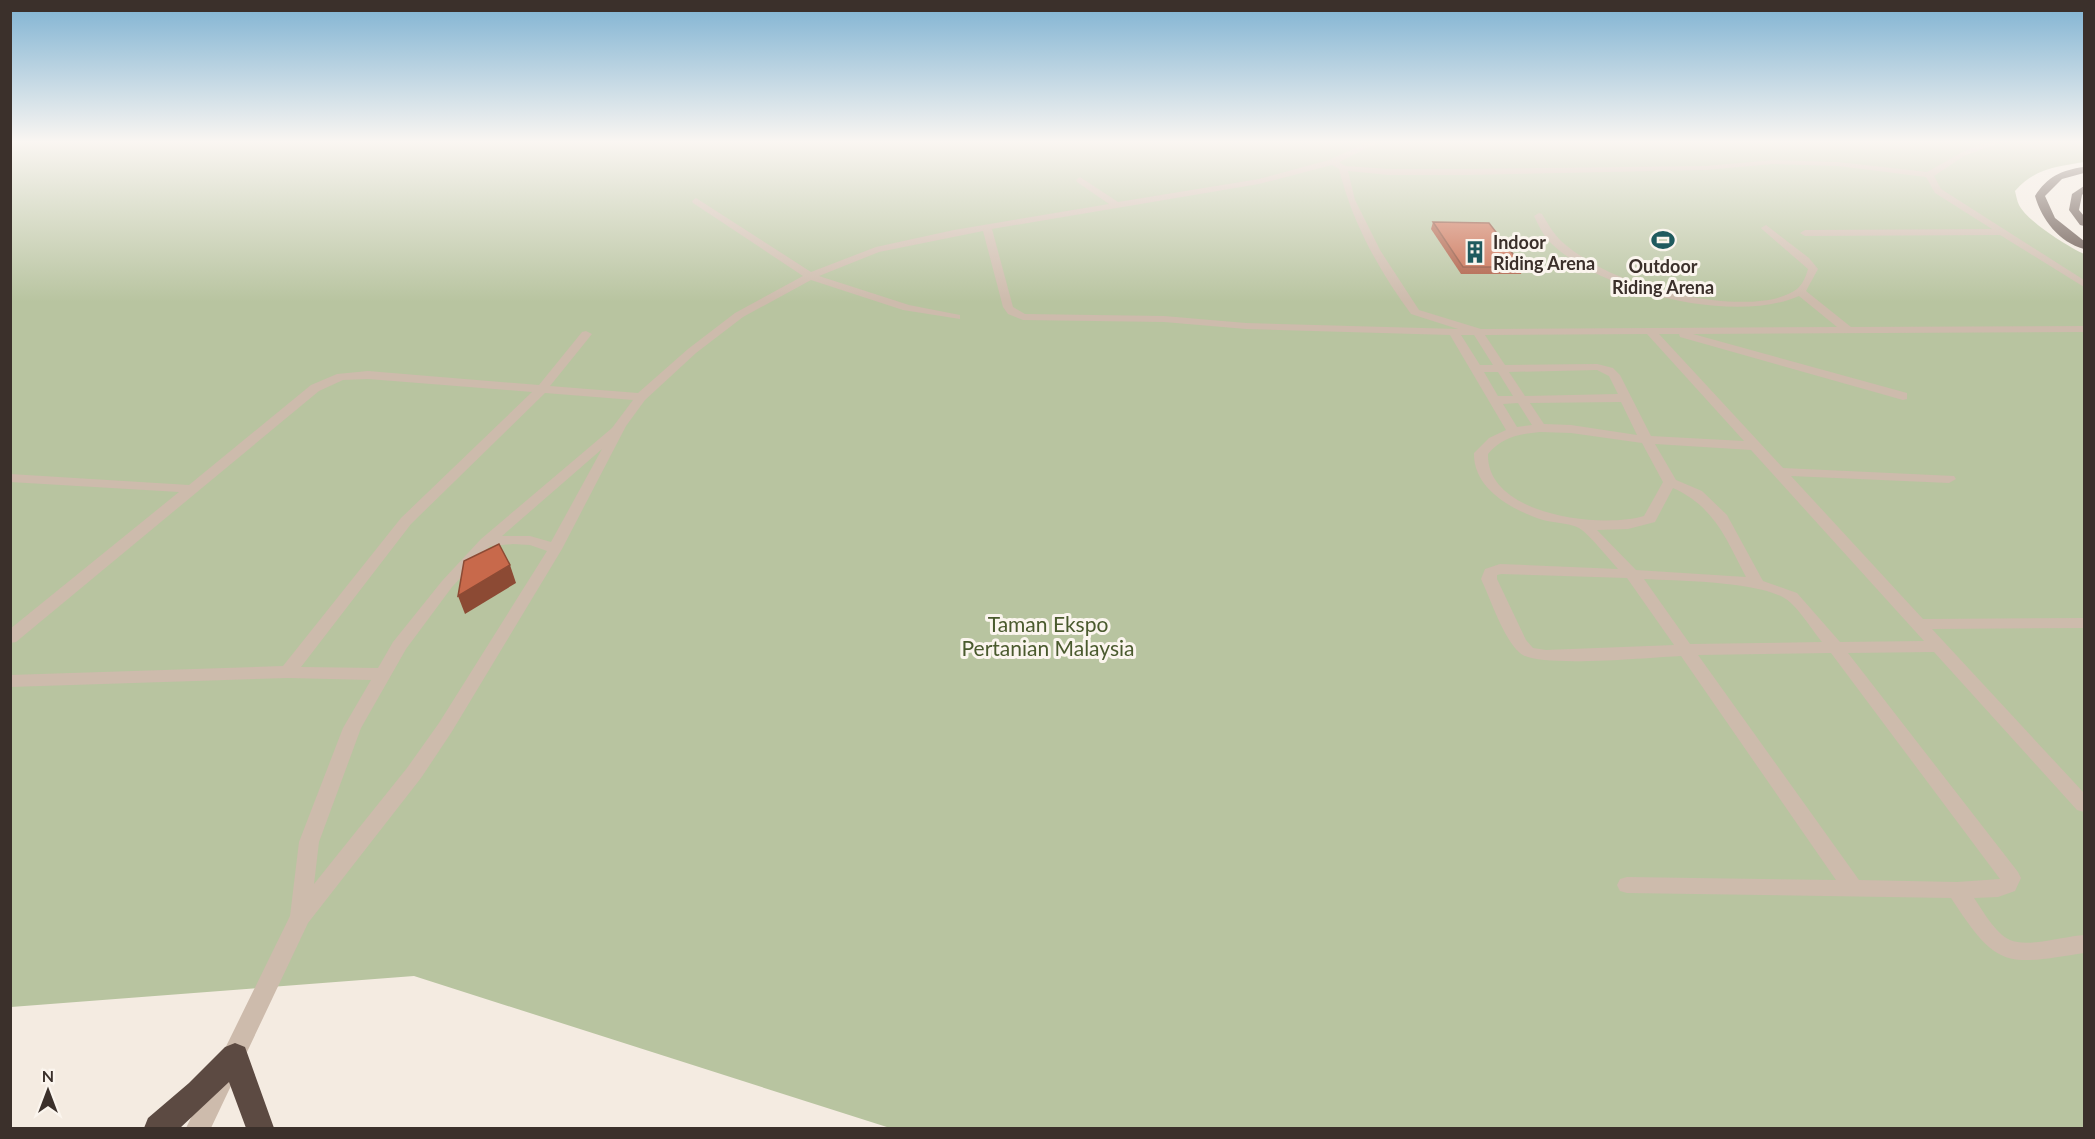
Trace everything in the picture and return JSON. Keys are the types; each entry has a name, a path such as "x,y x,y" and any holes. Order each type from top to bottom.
{"highway":[{"path":"2040,195 2044,214 2066,235 2085,246"},
{"path":"2077,195 2074,210 2085,223"},
{"path":"158,1128 199,1093 235,1056 246,1094 260,1128"}],"street":[{"path":"1102,195 1118,206"},
{"path":"198,1128 235,1056 300,916 414,773 480,672 555,549 620,426 641,397 692,351 739,315 810,276 876,250 987,227 1179,195"},
{"path":"1350,195 1375,250 1402,296 1415,312 1477,332 1540,428"},
{"path":"1944,195 2085,284"},
{"path":"696,201 810,276 908,308 956,316"},
{"path":"1539,216 1551,236 1585,261 1622,281 1667,296 1700,301 1748,303 1769,301 1800,292 1811,278 1814,269 1766,228"},
{"path":"987,227 1008,307 1012,312 1023,317 1164,319 1246,326 1454,332 2085,329"},
{"path":"1805,233 2001,232"},
{"path":"1800,292 1847,329"},
{"path":"1383,331 1415,312"},
{"path":"1649,330 2085,805"},
{"path":"1666,330 1903,396"},
{"path":"1454,332 1513,431"},
{"path":"288,672 406,521 542,390 586,334"},
{"path":"1476,369 1603,369 1614,375 1670,483 1697,494 1722,518 1757,584"},
{"path":"10,639 315,388 341,377 368,375 641,397"},
{"path":"1494,400 1625,398"},
{"path":"300,916 309,842 352,728 381,674 424,612 486,542 620,426"},
{"path":"1670,483 1650,519 1627,526 1584,525 1548,517 1516,503 1493,487 1481,469 1481,453 1492,440 1513,431 1540,428 1571,429 1646,440 1756,446"},
{"path":"1779,472 1949,479"},
{"path":"10,478 193,489"},
{"path":"1584,525 1632,574 1853,888"},
{"path":"486,542 526,539 543,542 555,549"},
{"path":"1627,885 1957,890 1998,889 2008,885 2011,878 1836,647 1792,596 1757,584 1732,579 1500,569 1490,572 1489,579 1519,643 1528,652 1546,656 1686,650 1836,647 1939,646"},
{"path":"1919,624 2085,623"},
{"path":"10,681 288,672 381,674"},
{"path":"1957,890 1994,939 2005,949 2019,951 2085,944"}],"green space":[{"name":"Taman Ekspo Pertanian Malaysia","path":"11,195 2016,195 2024,212 2039,226 2084,254 2084,1128 890,1128 414,976 11,1007"}],"building":[{"name":"Indoor Riding Arena","path":"1433,222 1489,223 1523,267 1463,267"},
{"path":"499,544 510,565 458,596 464,561"}],"place":[{"name":"Outdoor Riding Arena","path":"1663,240"},
{"name":"Indoor Riding Arena","path":"1475,252"}]}
